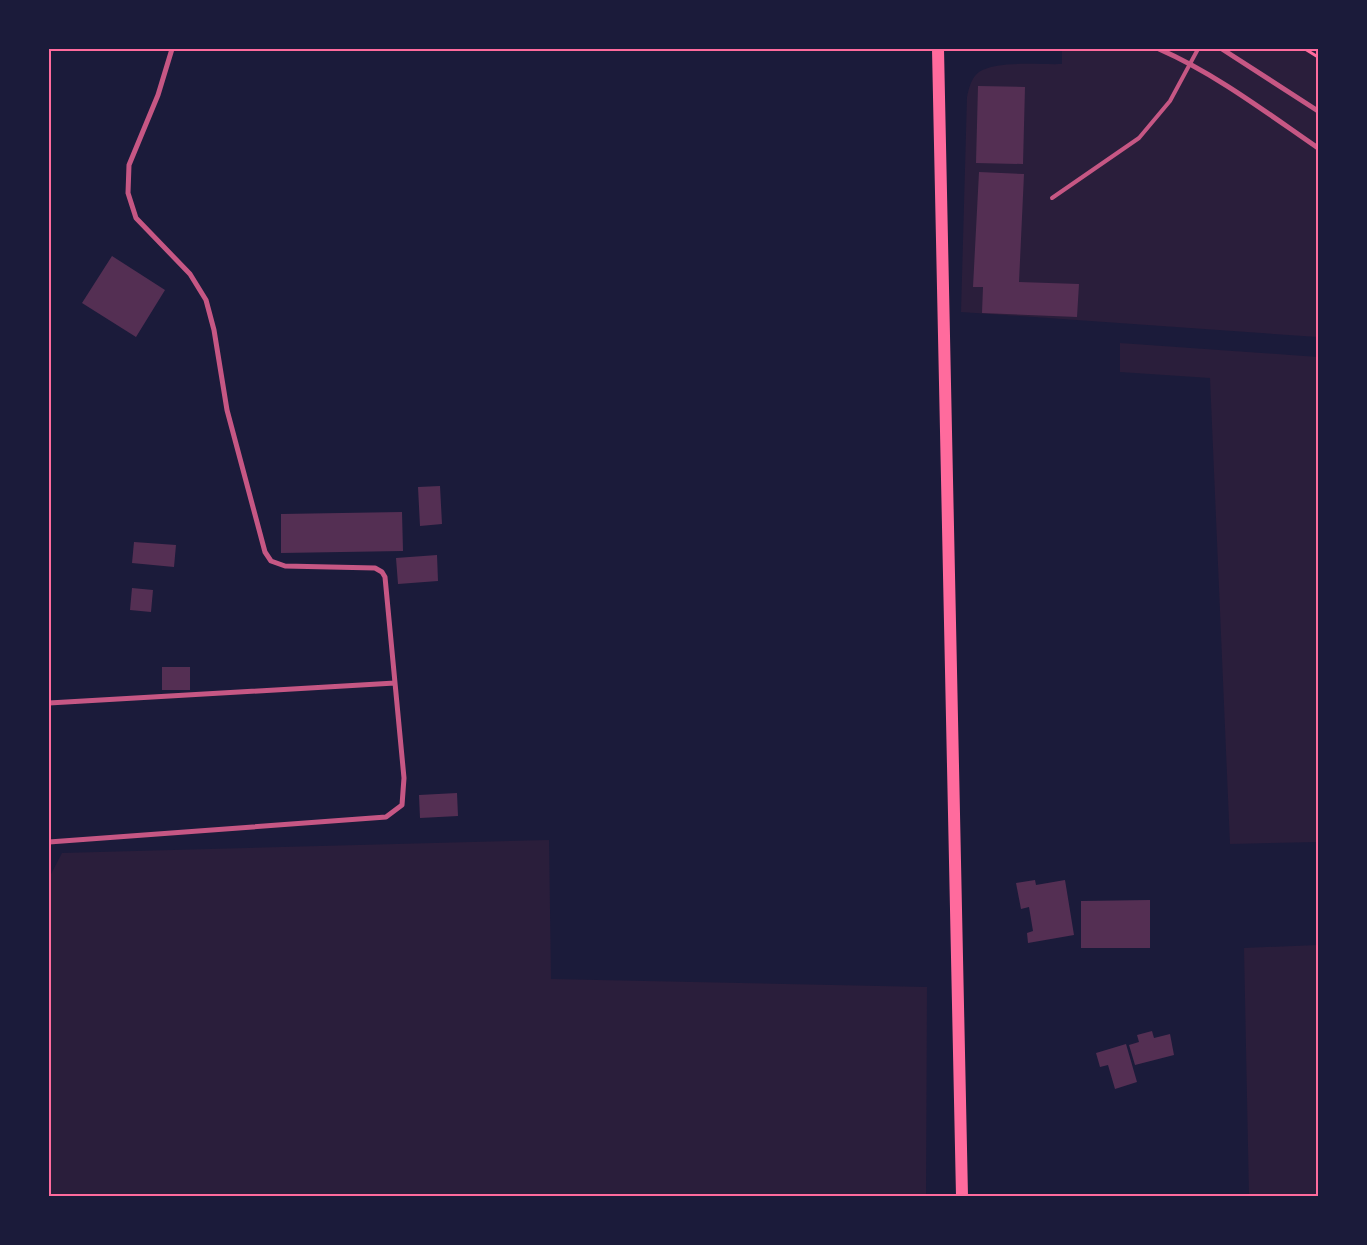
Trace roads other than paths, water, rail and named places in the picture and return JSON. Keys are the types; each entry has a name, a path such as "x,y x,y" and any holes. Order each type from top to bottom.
{"main road":[{"path":"938,49 962,1196"}],"street":[{"path":"49,842 386,817 402,805 404,778 385,577 382,572 375,568 285,566 271,561 265,552 227,410 214,330 206,300 190,274 136,218 128,193 129,165 158,95 172,49"},
{"path":"1159,49 1190,64 1318,148"},
{"path":"1222,49 1318,111"},
{"path":"49,703 395,684"}],"lane":[{"path":"1052,198 1138,138 1170,101 1198,49"}]}
